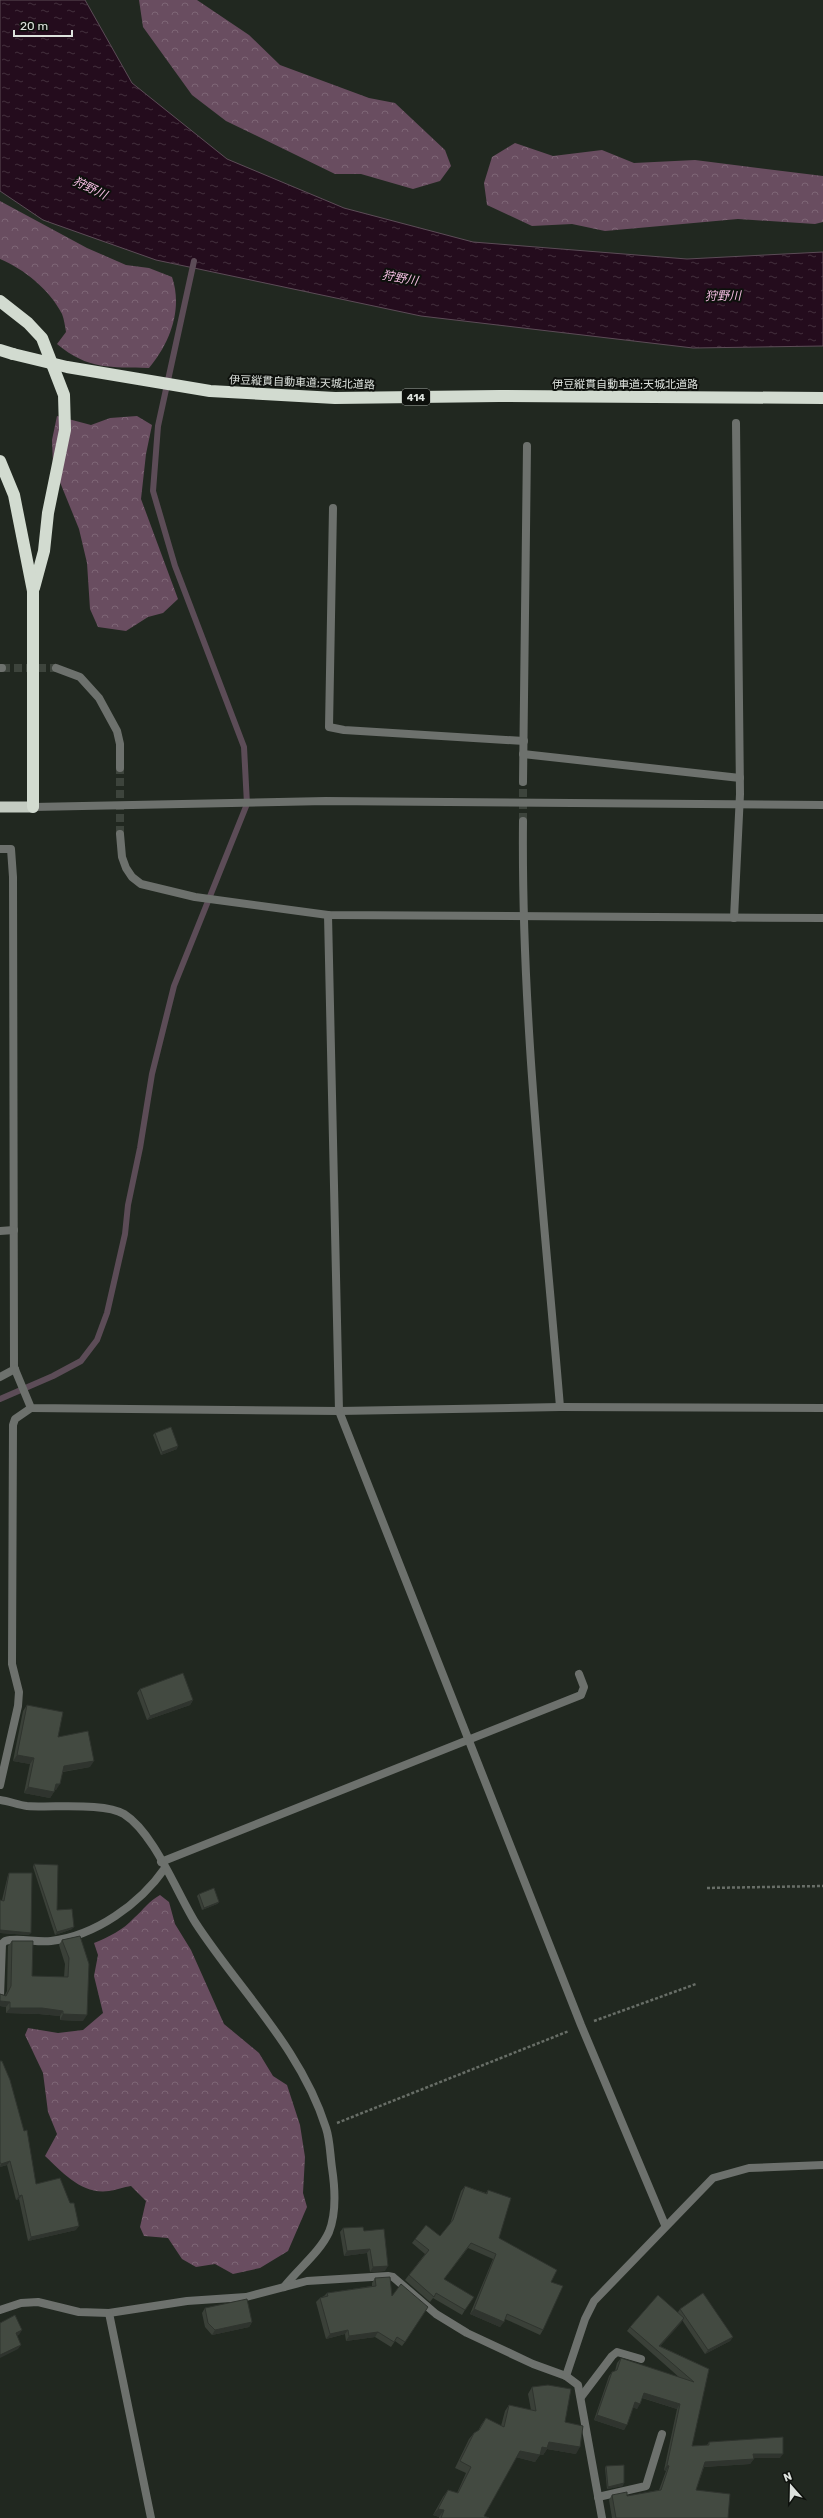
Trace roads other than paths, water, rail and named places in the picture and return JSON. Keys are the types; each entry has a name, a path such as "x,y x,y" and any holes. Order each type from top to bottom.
{"highway":[{"path":"0,302 28,323 42,338 64,395 65,430 48,513 44,551 33,591"},
{"name":"伊豆縦貫自動車道;天城北道路","path":"0,350 74,368 188,388 335,398 499,396 823,398"},
{"path":"0,461 14,495 33,591 33,807 0,807"}],"street":[{"path":"734,918 740,778 736,423"},
{"path":"523,782 527,446"},
{"path":"333,508 329,727 344,730 524,741"},
{"path":"56,668 80,677 99,698 117,731 120,744 120,768"},
{"path":"524,754 740,778"},
{"path":"33,807 326,801 823,805"},
{"path":"523,822 522,917 528,1024 560,1408"},
{"path":"120,834 122,857 126,868 132,877 141,884 195,897 328,915 823,918"},
{"path":"0,849 12,849 13,877 15,1371 30,1406"},
{"path":"328,915 339,1411 467,1740 665,2226"},
{"path":"0,1231 14,1230"},
{"path":"0,1377 15,1371"},
{"path":"0,1785 19,1698 12,1664 13,1425 15,1419 30,1406 339,1411 560,1408 823,1408"},
{"path":"0,1996 2,1944 5,1941 53,1941 105,1923 132,1904 163,1865 467,1740 581,1695 584,1687 579,1674"},
{"path":"0,1800 25,1806 108,1808 124,1814 135,1825 163,1865 195,1922 260,2009 300,2068 326,2127 335,2187 332,2222 323,2242 284,2288"},
{"path":"566,2376 585,2318 594,2301 713,2178 749,2168 823,2165"},
{"path":"0,2310 21,2303 38,2302 79,2312 109,2313 187,2302 246,2297 307,2282 380,2276 393,2277 436,2314 467,2332 533,2364 566,2376 578,2385 582,2397 584,2428 602,2518"},
{"path":"109,2313 151,2518"},
{"path":"582,2397 612,2356 617,2352 641,2359"},
{"path":"598,2497 646,2486 662,2434"}],"water":[{"name":"狩野川","path":"0,0 85,0 132,83 227,159 344,208 473,242 687,259 823,252 823,346 693,348 421,316 156,260 43,220 0,191"}],"waterway":[{"path":"0,1399 53,1376 81,1361 97,1340 107,1313 125,1234 128,1205 140,1148 152,1074 174,986 247,804 244,747 175,566 153,491 158,426 194,261"}],"tunnel":[{"path":"2,668 56,668"},
{"path":"120,768 120,834"},
{"path":"523,782 523,821"}]}
